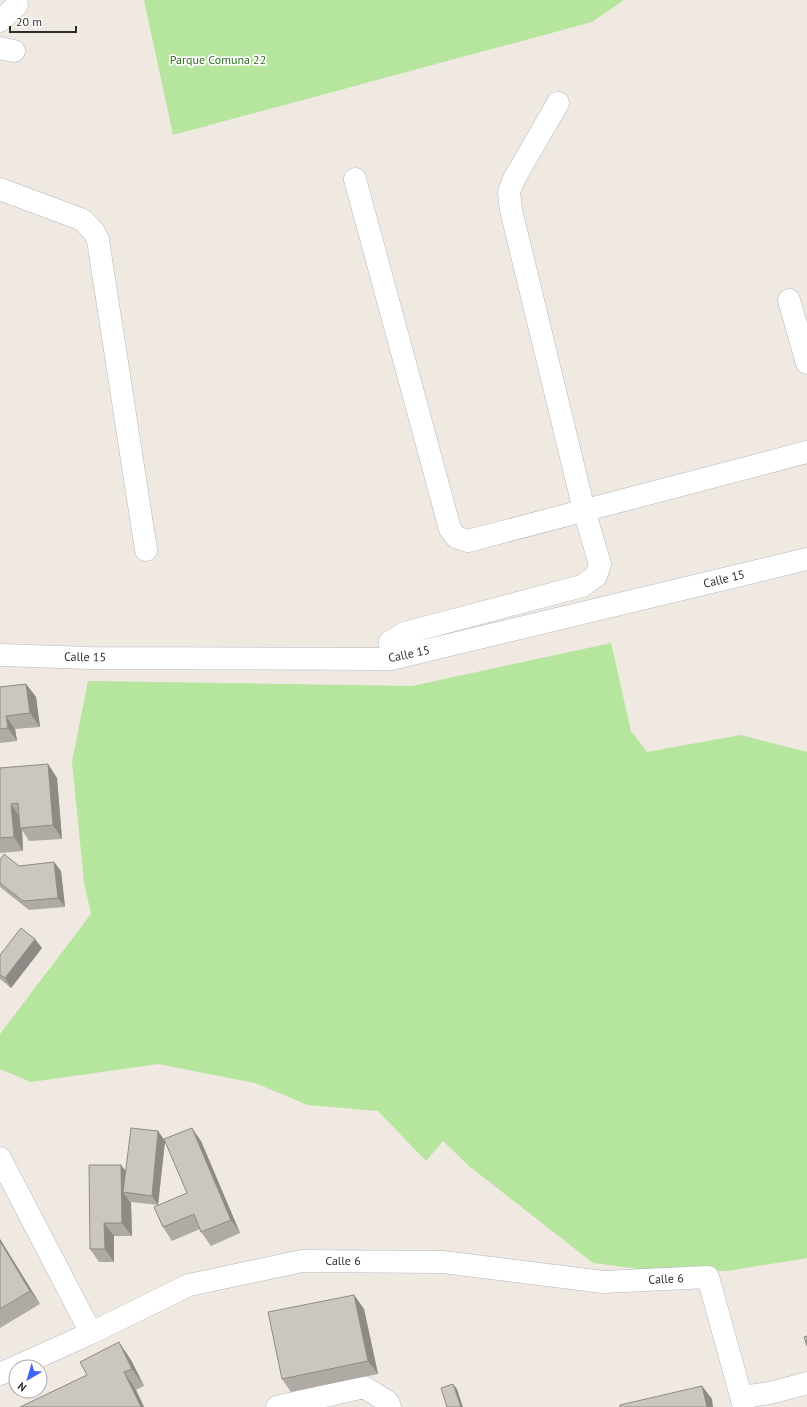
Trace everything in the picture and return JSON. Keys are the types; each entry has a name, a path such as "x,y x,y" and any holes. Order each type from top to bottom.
{"street":[{"path":"0,21 17,5"},
{"path":"390,659 390,642 405,633 582,586 596,576 600,564 584,510 510,204 510,192 514,179 558,103"},
{"path":"355,179 450,529 456,537 468,541 807,452"},
{"path":"0,189 83,220 94,232 98,240 146,550"},
{"path":"789,300 807,363"},
{"name":"Calle 15","path":"0,655 98,658 390,659 807,559"},
{"path":"0,1158 91,1333"},
{"name":"Calle 6","path":"0,1374 91,1333 189,1285 302,1261 443,1262 604,1282 708,1276 743,1402"},
{"path":"743,1402 807,1383"},
{"path":"277,1407 364,1387 388,1402 390,1407"}],"green space":[{"name":"Parque Comuna 22","path":"144,0 624,0 592,22 173,135"},
{"path":"611,643 631,731 647,752 741,735 807,752 807,1258 728,1271 647,1270 593,1263 469,1166 443,1141 426,1161 378,1111 308,1105 255,1083 158,1064 31,1082 0,1069 0,1034 91,914 84,882 72,762 88,681 412,686"}],"building":[{"path":"26,684 30,713 6,716 8,728 0,729 0,687"},
{"path":"48,764 53,825 20,828 18,803 11,804 14,837 0,838 0,768"},
{"path":"4,854 19,866 54,862 58,898 23,901 0,883 0,860"},
{"path":"21,928 35,939 5,978 0,975 0,955"},
{"path":"131,1128 158,1131 152,1196 123,1192"},
{"path":"192,1128 231,1220 201,1232 194,1214 163,1227 154,1207 187,1193 164,1139"},
{"path":"89,1165 121,1165 122,1223 104,1223 105,1249 90,1249"},
{"path":"0,1241 30,1291 0,1309"},
{"path":"354,1295 368,1361 282,1379 268,1312"},
{"path":"807,1336 807,1346 804,1337"},
{"path":"119,1342 132,1369 124,1372 141,1407 20,1407 37,1399 48,1399 48,1394 87,1375 80,1362"},
{"path":"453,1384 461,1407 447,1407 441,1388"},
{"path":"702,1386 707,1407 620,1407 620,1405"}]}
